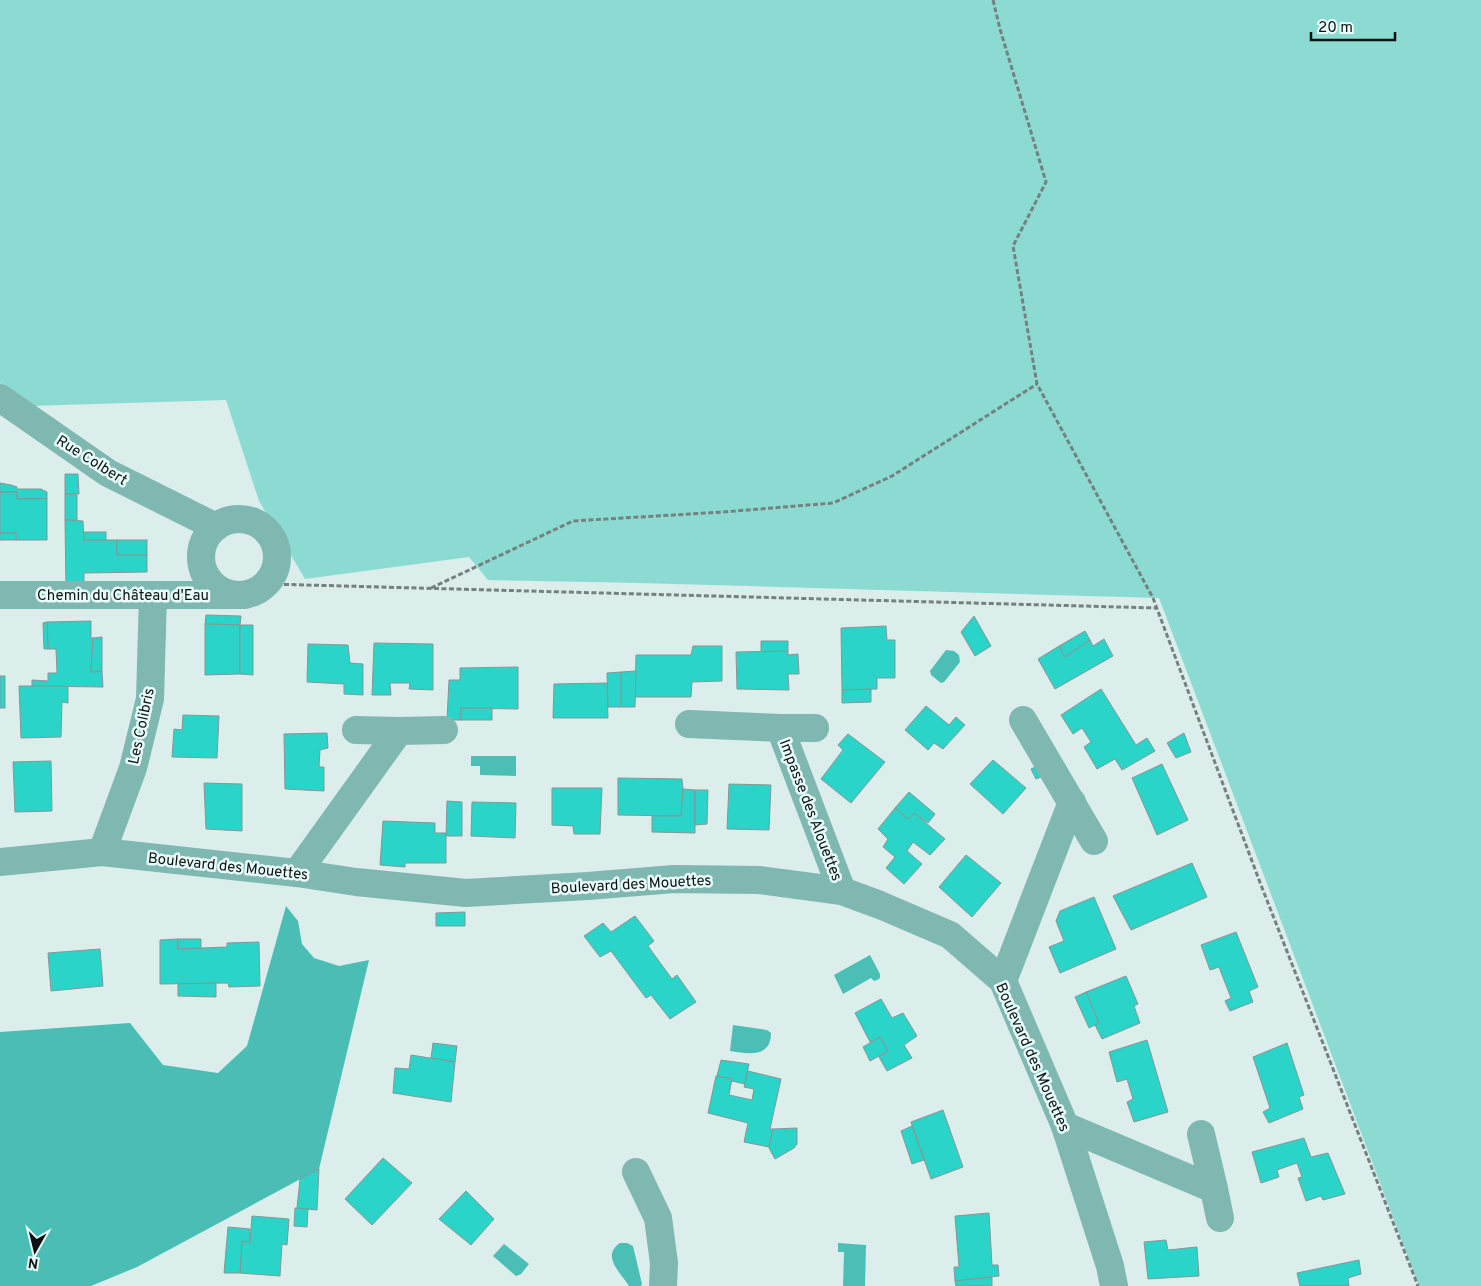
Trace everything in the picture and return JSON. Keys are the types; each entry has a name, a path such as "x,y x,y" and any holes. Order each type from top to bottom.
{"street":[{"name":"Rue Colbert","path":"0,398 108,473 216,526"},
{"path":"233,520 246,520 257,524 268,532 275,544 277,557 273,573 255,589 231,595 219,590 209,581 202,566 201,553 207,536 216,526 233,520"},
{"name":"Chemin du Château d'Eau","path":"0,595 153,595 255,589"},
{"name":"Les Colibris","path":"102,852 133,768 150,699 153,595"},
{"path":"1023,720 1094,841"},
{"name":"Impasse des Alouettes","path":"689,724 816,728"},
{"name":"Impasse des Alouettes","path":"780,728 842,891"},
{"path":"356,730 444,730"},
{"path":"297,873 400,730"},
{"path":"1003,981 1072,802"},
{"name":"Boulevard des Mouettes","path":"0,862 102,852 466,893 674,879 759,880 842,891 880,905 950,935 1003,981 1065,1126 1110,1266 1114,1286"},
{"path":"1065,1126 1214,1189"},
{"path":"1201,1134 1220,1218"},
{"path":"636,1172 658,1218 664,1263 663,1286"}],"path":[{"path":"993,0 1046,182 1013,246 1037,384 1154,598 1261,885 1418,1286"},
{"path":"431,588 573,521 833,503 892,476 1037,384"},
{"path":"255,589 431,588 1157,608"}],"shaded area":[{"path":"0,0 1481,0 1481,1286 1419,1286 1159,598 488,580 469,557 305,579 259,501 226,400 29,406 0,383"},
{"path":"946,650 954,651 959,655 960,662 944,682 941,683 931,675 930,671"},
{"path":"471,756 516,756 516,776 480,775 480,766 471,766"},
{"path":"286,906 298,921 302,944 314,958 339,966 369,960 319,1169 137,1267 91,1286 0,1286 0,1032 130,1023 163,1065 218,1073 247,1046"},
{"path":"870,955 880,974 880,978 874,981 871,978 843,994 834,975"},
{"path":"733,1025 767,1030 771,1033 767,1047 757,1053 730,1051"},
{"path":"620,1243 627,1243 633,1246 641,1286 629,1286 614,1264 612,1253"},
{"path":"838,1243 866,1245 865,1286 843,1286 844,1252 838,1252"},
{"path":"504,1244 529,1264 521,1274 516,1276 493,1256"}],"building":[{"path":"65,474 78,474 79,494 65,494"},
{"path":"0,483 17,487 17,489 41,489 47,492 47,499 17,499 17,492 0,492"},
{"path":"0,492 17,492 17,499 47,499 47,540 16,540 16,533 0,533"},
{"path":"65,494 77,495 77,520 65,520"},
{"path":"65,520 83,521 84,540 117,540 117,555 147,555 147,572 84,573 84,589 66,589"},
{"path":"84,532 106,532 106,540 84,540"},
{"path":"0,533 16,533 16,540 0,540"},
{"path":"117,540 147,540 147,555 117,555"},
{"path":"206,615 241,616 240,625 205,624"},
{"path":"974,616 991,646 975,656 961,632"},
{"path":"91,621 91,638 93,638 91,672 102,671 103,687 32,686 32,680 48,681 48,673 57,673 56,649 48,649 47,622"},
{"path":"47,622 48,649 44,649 43,623"},
{"path":"205,624 240,625 240,674 205,675"},
{"path":"240,625 253,625 253,675 240,674"},
{"path":"886,626 887,640 895,640 895,678 877,678 877,689 842,690 841,628"},
{"path":"1085,631 1090,640 1065,657 1059,646"},
{"path":"102,637 102,671 91,672 93,638"},
{"path":"1104,639 1113,656 1055,689 1038,659 1059,646 1065,657 1090,640 1093,646"},
{"path":"761,641 788,641 788,651 761,652"},
{"path":"374,643 433,644 433,690 409,689 410,683 390,683 391,695 372,695"},
{"path":"308,644 348,645 350,663 363,664 363,695 344,694 344,684 307,682"},
{"path":"693,646 722,646 722,681 692,682 691,697 635,697 636,655 691,655"},
{"path":"788,651 788,655 798,654 799,674 788,674 789,690 737,689 736,652"},
{"path":"518,667 518,709 461,708 461,720 447,720 449,680 460,680 460,668"},
{"path":"636,671 635,707 621,707 621,672"},
{"path":"621,672 621,707 608,707 607,673"},
{"path":"0,676 5,676 5,708 0,708"},
{"path":"607,683 608,718 553,718 554,684"},
{"path":"19,686 68,686 68,703 62,702 61,737 21,738"},
{"path":"871,689 871,702 842,703 842,690"},
{"path":"1101,689 1136,745 1147,738 1155,751 1122,770 1115,759 1097,769 1084,747 1091,742 1082,728 1073,734 1061,715"},
{"path":"926,706 949,725 956,717 965,725 943,749 934,743 928,750 905,730"},
{"path":"461,708 492,708 492,720 461,720"},
{"path":"183,715 219,716 217,758 172,757 174,729 182,730"},
{"path":"327,733 328,748 320,750 319,767 324,767 324,791 285,789 284,734"},
{"path":"1184,733 1191,752 1176,758 1167,743"},
{"path":"848,734 885,762 851,803 821,779 843,750 838,745"},
{"path":"993,760 1026,788 1003,814 970,784"},
{"path":"51,761 52,811 15,812 13,762"},
{"path":"1162,764 1188,820 1157,835 1132,778"},
{"path":"1037,766 1043,776 1036,779 1031,769"},
{"path":"618,778 682,779 681,816 618,815"},
{"path":"204,783 242,784 242,831 206,829"},
{"path":"729,784 771,785 769,830 727,829"},
{"path":"552,788 602,788 600,834 574,834 573,826 552,825"},
{"path":"683,789 695,790 695,833 652,832 652,816 681,816"},
{"path":"695,790 708,790 707,824 695,825"},
{"path":"909,792 935,814 928,823 914,813 908,819 895,808"},
{"path":"447,801 462,802 462,836 446,836"},
{"path":"472,802 516,803 515,838 471,836"},
{"path":"895,808 908,819 914,813 945,839 930,855 913,842 907,851 922,864 904,884 886,868 895,857 883,847 888,839 878,829"},
{"path":"383,821 435,823 435,833 446,833 446,863 405,863 405,867 380,865"},
{"path":"966,855 1001,883 972,917 939,887"},
{"path":"1192,863 1207,897 1131,930 1113,896"},
{"path":"1094,897 1116,949 1060,973 1049,947 1064,941 1056,921 1060,911"},
{"path":"465,912 465,926 436,926 436,913"},
{"path":"635,916 654,941 648,946 672,979 677,975 696,1002 670,1019 651,995 646,998 611,951 600,957 584,936 603,923 611,932"},
{"path":"1236,932 1258,987 1249,991 1253,1002 1230,1011 1225,1001 1231,998 1219,967 1210,970 1201,945"},
{"path":"178,939 178,949 227,947 227,943 259,942 260,986 229,987 228,983 160,984 160,940"},
{"path":"178,939 201,939 201,948 178,949"},
{"path":"100,949 103,986 51,991 48,953"},
{"path":"1126,976 1138,1004 1134,1006 1140,1023 1102,1039 1095,1025 1099,1023 1086,992"},
{"path":"216,983 216,997 178,996 178,984"},
{"path":"1086,992 1099,1023 1089,1028 1075,997"},
{"path":"881,999 892,1018 903,1013 917,1036 904,1045 912,1058 887,1071 879,1057 888,1051 880,1037 870,1042 855,1013"},
{"path":"880,1037 888,1051 870,1061 863,1047"},
{"path":"1147,1040 1168,1112 1134,1122 1127,1102 1133,1099 1127,1079 1117,1082 1109,1052"},
{"path":"433,1043 457,1046 455,1062 431,1058"},
{"path":"1287,1043 1304,1095 1299,1097 1303,1109 1269,1123 1263,1112 1270,1108 1253,1057"},
{"path":"411,1055 455,1062 451,1102 393,1093 395,1068 409,1069"},
{"path":"721,1060 749,1064 745,1084 717,1076"},
{"path":"748,1071 781,1079 770,1129 773,1129 769,1147 744,1142 748,1123 708,1113 716,1076 732,1079 729,1095 752,1100 754,1089 744,1087"},
{"path":"943,1110 963,1167 931,1179 911,1122"},
{"path":"912,1126 924,1160 912,1164 901,1131"},
{"path":"797,1128 797,1144 794,1148 775,1159 769,1148 773,1129"},
{"path":"1304,1138 1311,1157 1328,1153 1345,1194 1323,1200 1321,1196 1306,1201 1298,1178 1302,1177 1297,1163 1277,1170 1279,1177 1261,1183 1252,1152"},
{"path":"383,1158 412,1183 372,1225 345,1199"},
{"path":"319,1169 317,1210 297,1208 300,1179"},
{"path":"466,1191 494,1219 471,1245 439,1219"},
{"path":"295,1208 308,1209 307,1227 294,1226"},
{"path":"989,1213 992,1265 998,1265 999,1276 955,1281 954,1267 959,1267 955,1216"},
{"path":"252,1216 289,1219 287,1245 282,1244 280,1276 240,1273 242,1241 250,1242"},
{"path":"228,1227 250,1229 250,1242 242,1241 240,1273 224,1273"},
{"path":"1166,1240 1168,1250 1197,1247 1199,1276 1148,1279 1144,1242"},
{"path":"1359,1260 1361,1274 1348,1278 1349,1286 1300,1286 1297,1273"},
{"path":"992,1277 992,1286 956,1286 955,1281"}]}
